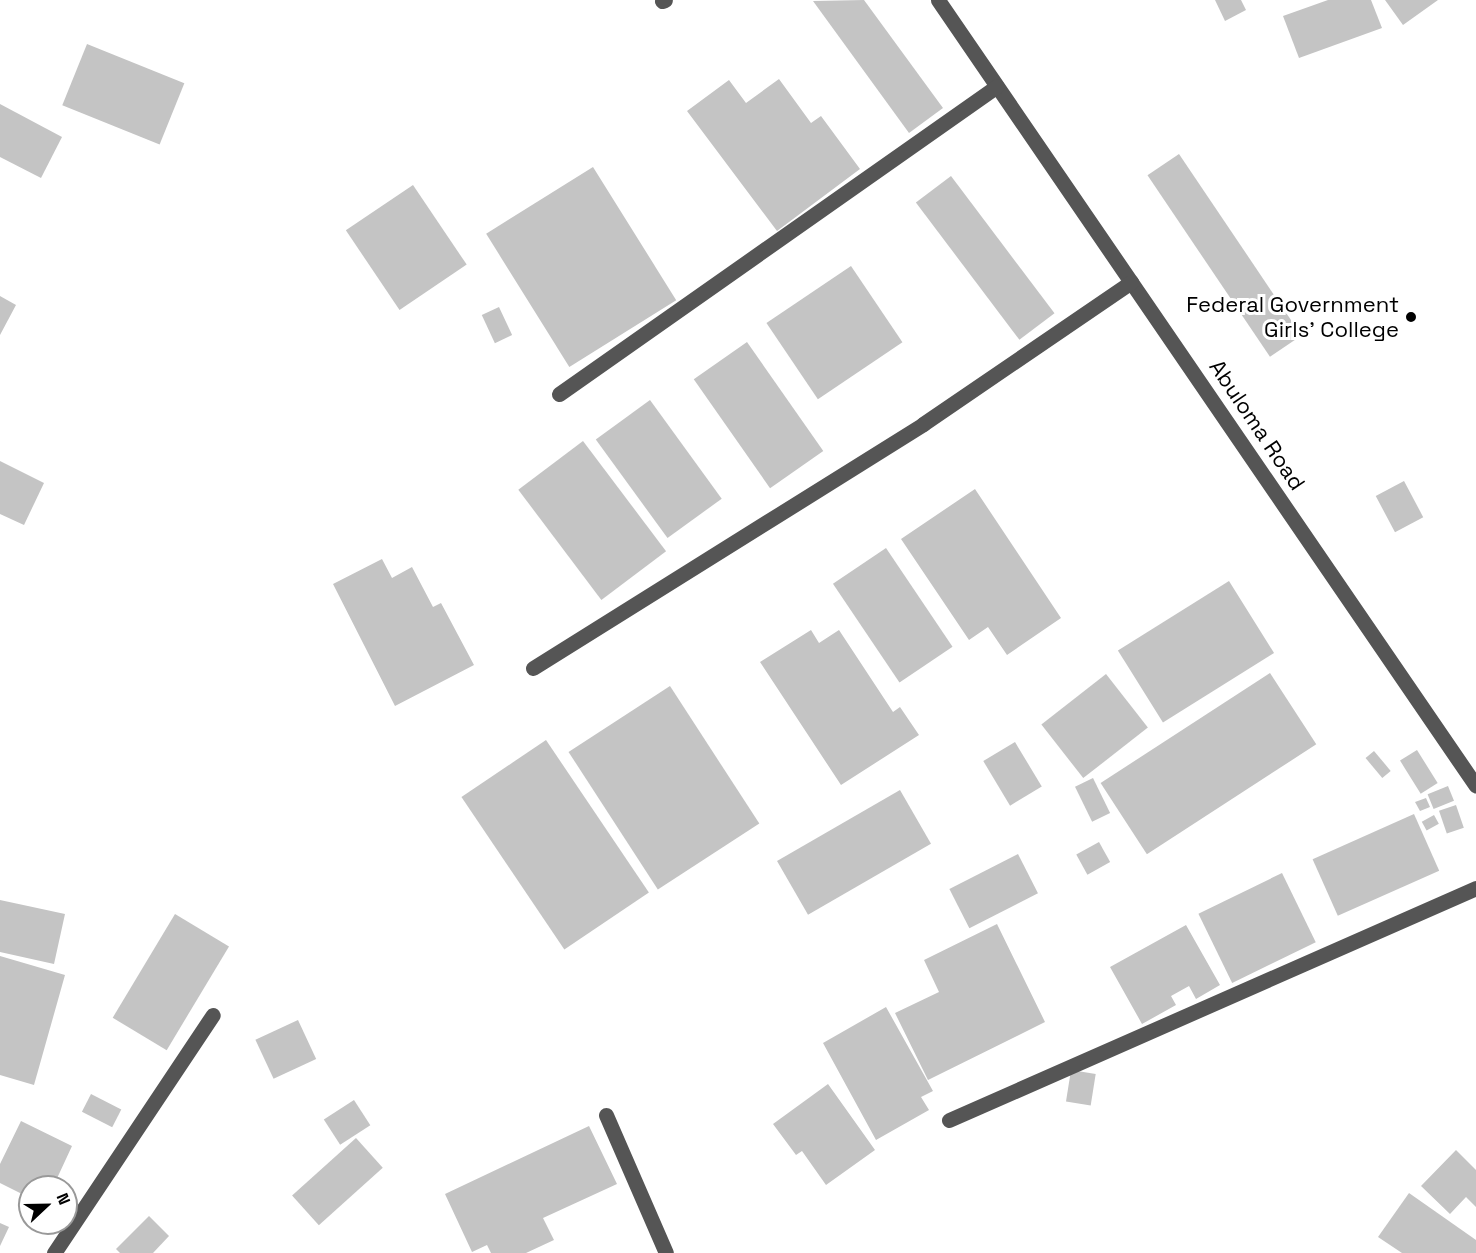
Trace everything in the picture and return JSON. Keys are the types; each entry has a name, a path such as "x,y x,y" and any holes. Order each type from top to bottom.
{"street":[{"name":"Abuloma Road","path":"938,0 1476,786"},
{"path":"559,394 998,86"},
{"path":"533,668 923,424 1131,282"},
{"path":"950,1120 1476,888"},
{"path":"54,1253 213,1015"},
{"path":"606,1115 666,1253"}],"building":[{"path":"864,0 943,108 909,133 813,1"},
{"path":"1215,0 1241,0 1246,10 1225,21"},
{"path":"1328,0 1371,0 1382,28 1299,58 1283,16"},
{"path":"1385,0 1438,0 1403,25"},
{"path":"87,44 184,83 160,145 62,105"},
{"path":"779,79 811,123 821,116 860,169 777,231 687,111 729,80 746,103"},
{"path":"0,104 62,137 41,178 0,157"},
{"path":"1179,154 1301,336 1270,357 1147,175"},
{"path":"593,167 676,300 569,367 486,234"},
{"path":"951,176 1055,313 1019,340 916,202"},
{"path":"413,185 467,265 400,310 346,230"},
{"path":"851,266 902,342 818,399 766,323"},
{"path":"0,296 16,305 0,335"},
{"path":"499,307 512,335 495,343 482,315"},
{"path":"747,342 823,451 770,488 694,379"},
{"path":"650,400 722,499 668,538 596,439"},
{"path":"583,441 666,551 601,600 518,490"},
{"path":"0,461 44,483 24,525 0,514"},
{"path":"1404,481 1423,517 1395,532 1376,496"},
{"path":"975,489 1061,618 1007,655 988,627 969,640 901,539"},
{"path":"886,548 953,647 899,682 833,584"},
{"path":"382,559 392,578 412,567 433,607 441,603 474,665 395,706 333,584"},
{"path":"1229,581 1274,653 1163,723 1118,650"},
{"path":"811,630 819,643 839,630 893,712 900,707 919,735 841,785 760,662"},
{"path":"1270,673 1316,744 1147,854 1101,783"},
{"path":"1106,674 1148,728 1083,778 1041,724"},
{"path":"670,686 759,824 658,889 569,752"},
{"path":"546,740 649,893 564,950 461,797"},
{"path":"1015,742 1042,787 1010,806 983,761"},
{"path":"1417,750 1438,783 1421,794 1400,761"},
{"path":"1374,751 1391,771 1382,778 1366,758"},
{"path":"1093,778 1110,813 1092,822 1075,787"},
{"path":"1448,786 1454,801 1434,809 1428,794"},
{"path":"900,790 931,844 808,915 777,861"},
{"path":"1426,798 1430,807 1420,811 1415,802"},
{"path":"1456,805 1464,828 1447,834 1439,811"},
{"path":"1414,814 1439,871 1338,916 1313,859"},
{"path":"1434,815 1439,824 1427,831 1422,822"},
{"path":"1099,842 1110,862 1087,875 1076,855"},
{"path":"1018,854 1038,893 969,928 949,889"},
{"path":"1282,873 1316,942 1232,983 1198,914"},
{"path":"0,900 65,914 54,964 0,952"},
{"path":"175,914 229,946 167,1050 113,1018"},
{"path":"997,924 1045,1022 928,1080 895,1013 939,992 924,960"},
{"path":"1186,925 1220,985 1196,999 1189,986 1171,996 1176,1005 1142,1024 1110,967"},
{"path":"0,956 65,975 34,1085 0,1075"},
{"path":"886,1007 933,1091 921,1097 929,1110 876,1140 823,1043"},
{"path":"298,1020 316,1059 274,1079 255,1040"},
{"path":"1071,1070 1096,1074 1091,1106 1066,1102"},
{"path":"828,1084 875,1150 826,1185 802,1151 796,1155 773,1124"},
{"path":"91,1094 121,1109 112,1127 82,1112"},
{"path":"354,1100 370,1125 340,1145 324,1120"},
{"path":"21,1121 72,1146 59,1175 18,1175 18,1192 0,1183 0,1164"},
{"path":"589,1126 617,1184 543,1218 554,1240 526,1253 491,1253 487,1245 472,1252 445,1194"},
{"path":"356,1138 383,1168 319,1225 292,1196"},
{"path":"1456,1150 1476,1170 1476,1207 1466,1197 1450,1214 1421,1186"},
{"path":"1409,1193 1476,1240 1476,1253 1402,1253 1378,1237"},
{"path":"149,1216 169,1236 153,1253 120,1253 116,1249"},
{"path":"0,1223 9,1227 0,1246"}],"place":[{"name":"Federal Government Girls' College","path":"1411,317"}]}
